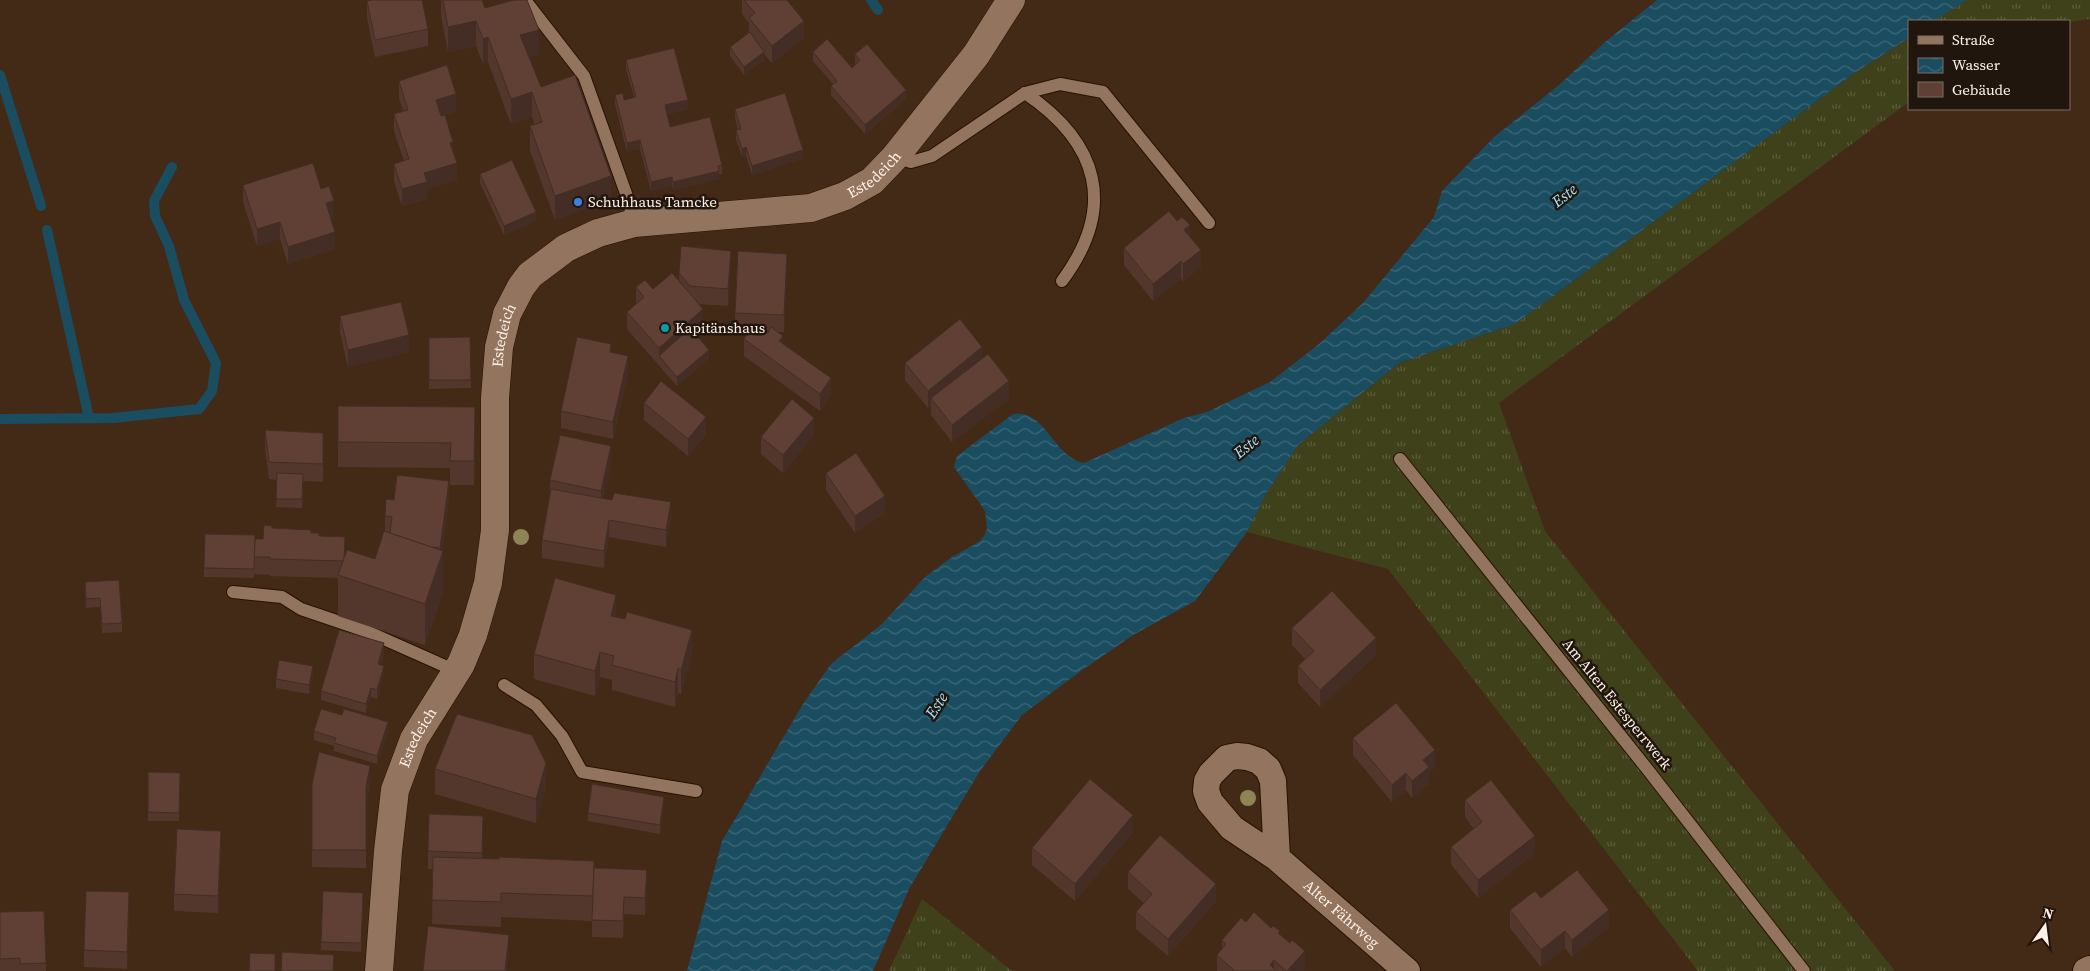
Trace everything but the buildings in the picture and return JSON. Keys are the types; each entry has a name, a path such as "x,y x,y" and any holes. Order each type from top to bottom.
{"street":[{"name":"Estedeich","path":"378,971 388,850 396,790 414,739 456,671 474,635 489,574 495,530 496,382 499,348 507,314 521,287 530,275 566,248 598,233 634,223 811,208 846,196 872,181 894,157 976,55 1011,0"},
{"name":"Alter Fährweg","path":"1277,858 1407,971"},
{"path":"2086,971 2090,969"}],"lane":[{"path":"525,0 584,76 628,199 634,223"},
{"path":"894,157 911,162 932,156 1025,93 1060,84 1103,92 1209,223"},
{"path":"1025,93 1044,106 1070,131 1085,156 1092,180 1094,198 1092,223 1078,258 1062,282"},
{"name":"Am Alten Estesperrwerk","path":"1400,459 1648,770 1804,971"},
{"path":"232,592 282,597 301,609 366,631 456,671"},
{"path":"504,685 536,705 562,736 582,772 696,791"}],"green space":[{"path":"1967,0 2090,0 2090,19 2070,22 2070,20 1936,20"},
{"path":"1908,39 1908,103 1499,403 1545,531 1895,971 1698,971 1388,569 1247,532 1266,494 1298,445 1399,363 1515,324 1856,72"},
{"path":"922,899 1012,971 889,971"}],"water":[{"name":"Este","path":"1657,0 1967,0 1936,20 1908,20 1908,39 1856,72 1515,324 1399,363 1298,445 1266,494 1247,532 1195,601 1133,635 1022,715 980,771 909,889 873,971 687,971 722,841 803,704 831,664 882,624 925,577 949,559 980,541 984,536 987,529 985,511 954,467 957,456 1013,414 1024,414 1042,425 1064,452 1073,459 1084,463 1184,418 1207,412 1270,382 1318,345 1363,303 1434,217 1442,191 1494,137 1559,85 1605,42"}],"waterway":[{"path":"871,0 878,10"},
{"path":"0,75 41,206"},
{"path":"0,419 113,418 199,409 212,391 216,363 184,300 169,246 155,216 154,201 172,167"},
{"path":"47,230 89,418"}],"place":[{"name":"Schuhhaus Tamcke","path":"578,202"},
{"name":"Kapitänshaus","path":"665,328"}]}
